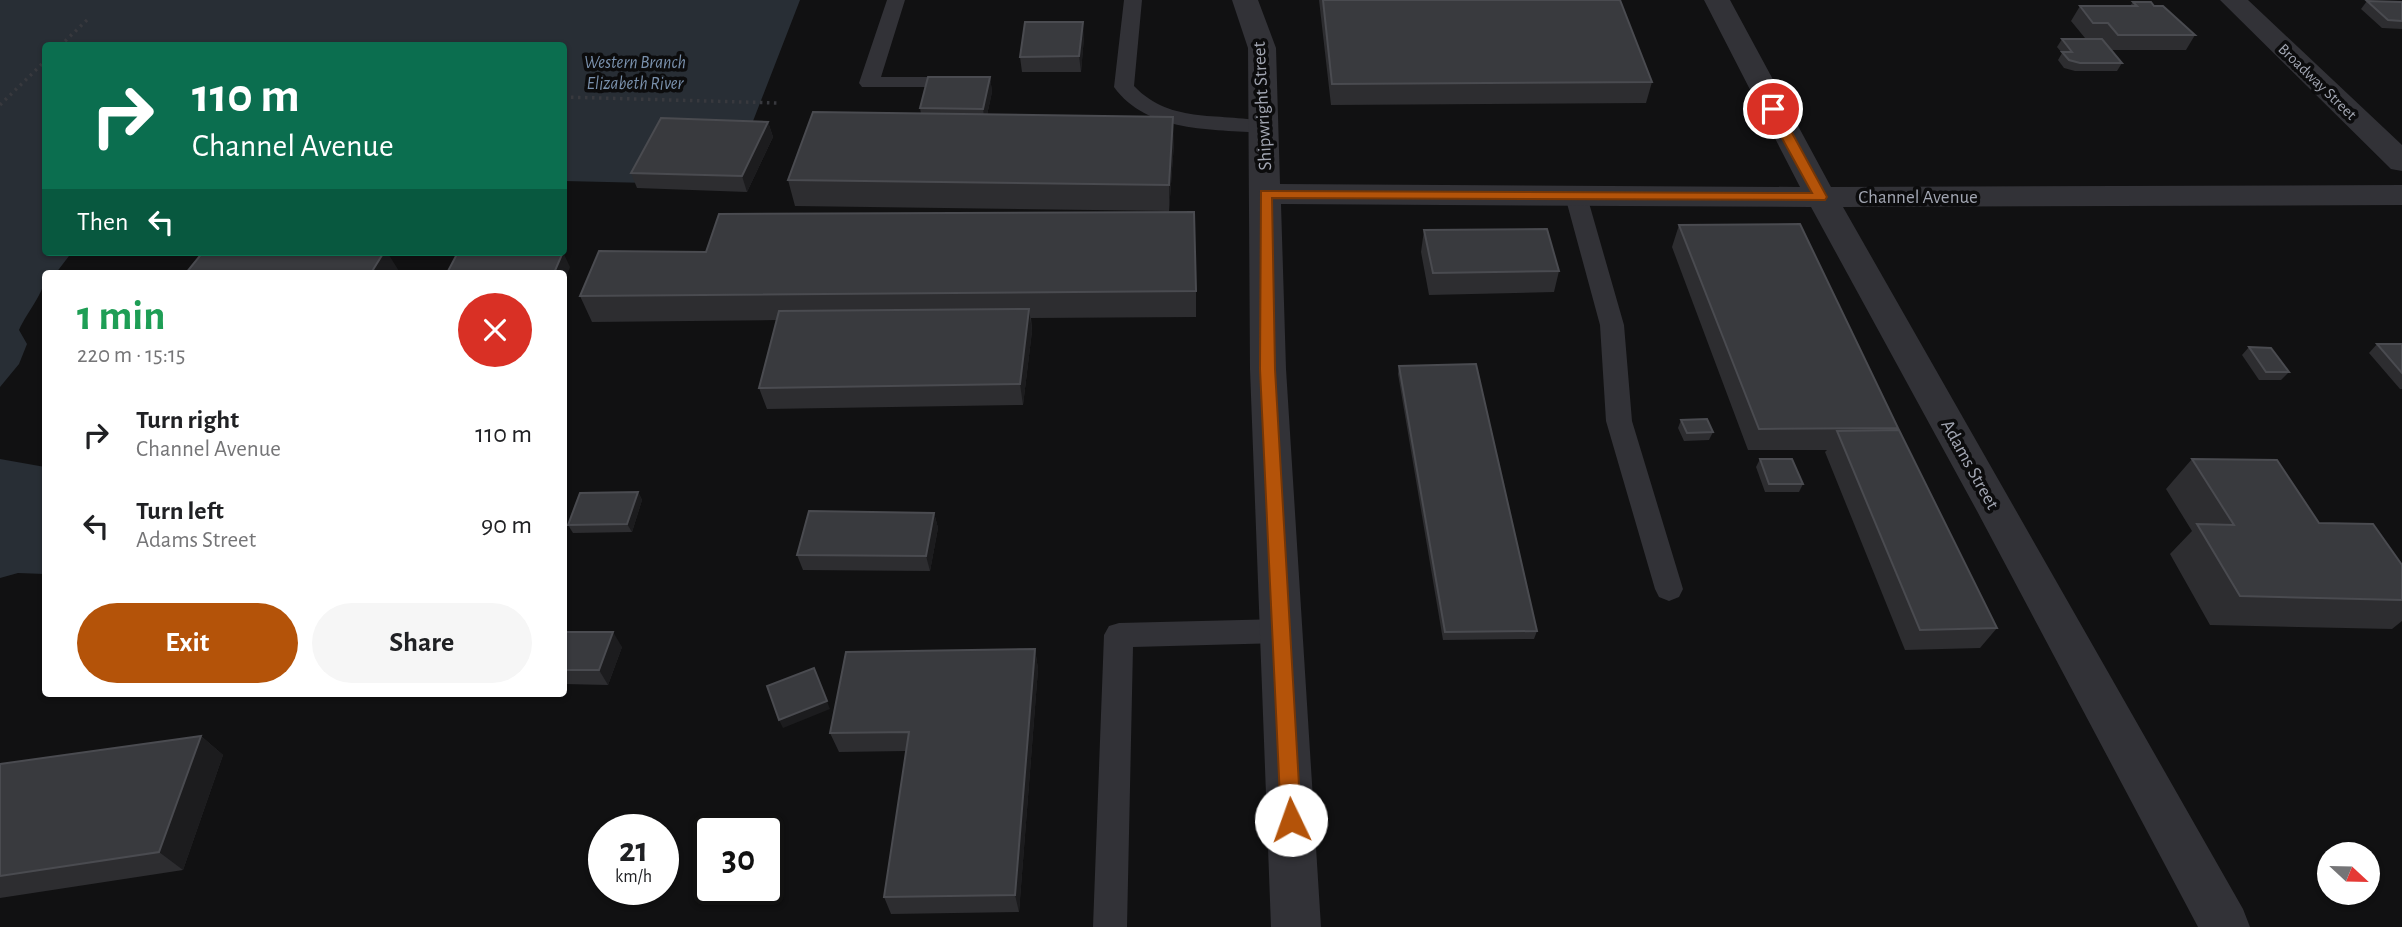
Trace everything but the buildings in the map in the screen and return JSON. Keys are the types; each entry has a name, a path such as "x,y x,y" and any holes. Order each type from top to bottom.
{"street":[{"name":"Shipwright Street","path":"1245,0 1262,48 1268,369 1296,927"},
{"name":"Adams Street","path":"1717,0 1783,131 1993,503 2225,927"},
{"name":"Broadway Street","path":"2234,0 2402,162"},
{"name":"Channel Avenue","path":"1266,194 1820,197 2402,195"}],"lane":[{"path":"896,0 869,83 984,83"},
{"path":"1133,0 1125,87 1141,105 1182,120 1264,127"},
{"path":"1576,196 1612,325 1619,421 1669,589"},
{"path":"1110,927 1119,635 1281,631"}],"path":[{"path":"64,42 88,19"},
{"path":"0,105 42,64"},
{"path":"567,97 778,103"}],"water":[{"name":"Western Branch Elizabeth River","path":"0,0 800,0 748,134 649,183 567,181 567,42 42,42 42,256 69,256 58,270 42,270 42,288 19,330 27,344 19,364 0,387"},
{"path":"0,459 42,466 42,574 18,573 0,578"}],"route":[{"path":"1291,820 1268,369 1266,194 1820,197 1773,109"}]}
